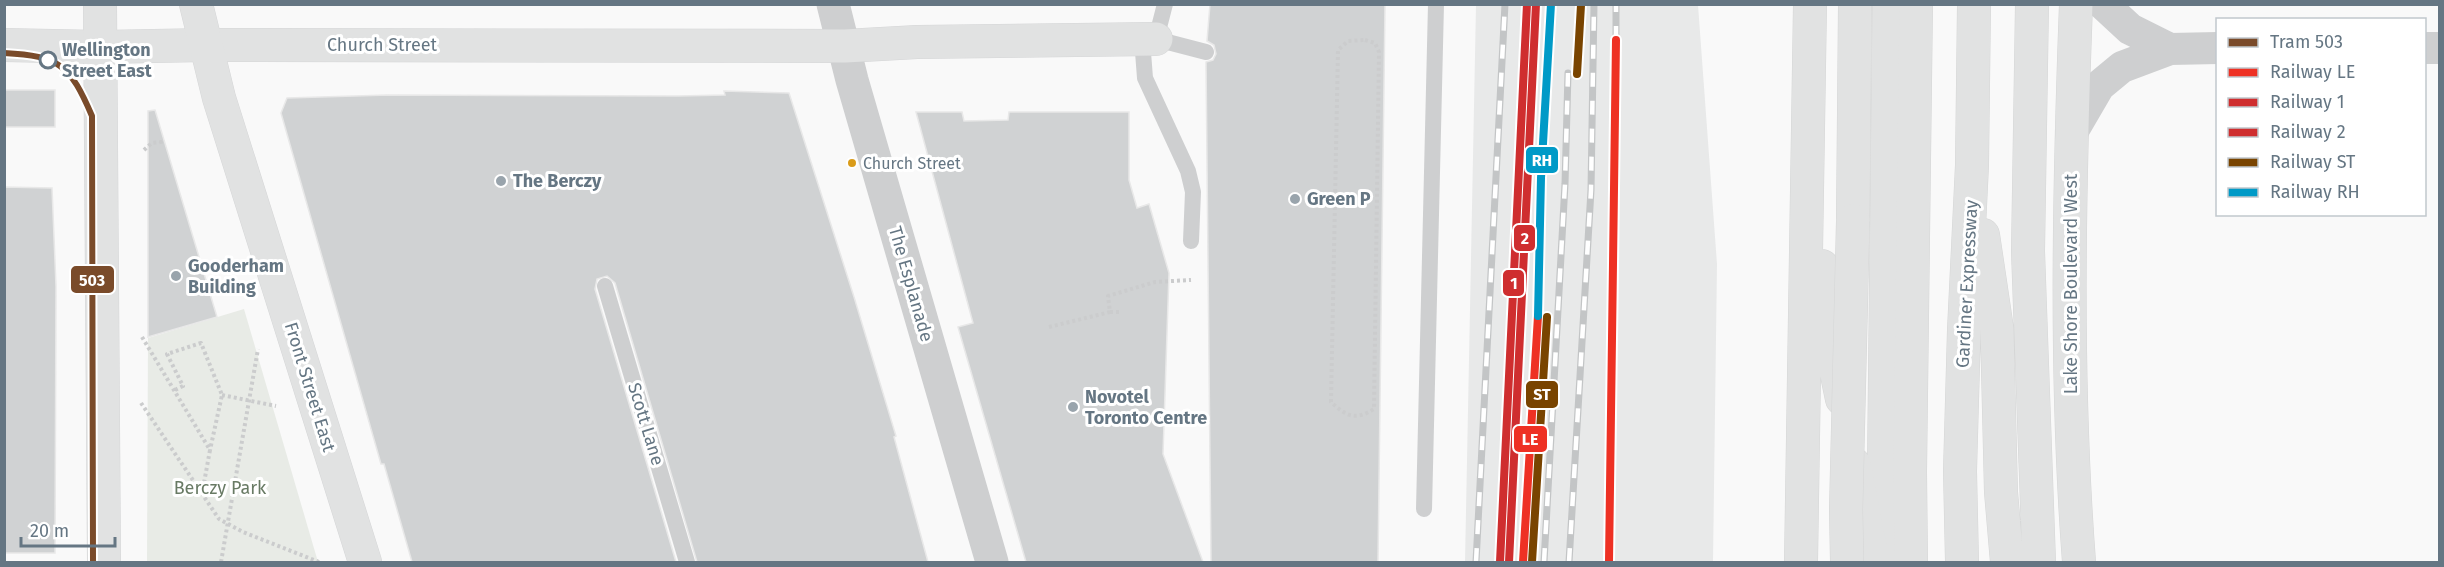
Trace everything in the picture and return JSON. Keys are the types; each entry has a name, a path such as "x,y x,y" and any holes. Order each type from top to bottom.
{"main road":[{"path":"100,4 104,562"},
{"name":"Front Street East","path":"196,4 219,98 365,562"},
{"path":"1801,562 1806,136 1810,4"},
{"path":"1847,562 1855,4"},
{"path":"1883,562 1890,4"},
{"path":"1911,562 1910,472 1916,4"},
{"name":"Gardiner Expressway","path":"1962,562 1960,460 1972,165 1974,4"},
{"path":"2032,4 2028,251 2039,562"},
{"name":"Lake Shore Boulevard West","path":"2076,4 2071,134 2070,329 2075,509 2079,562"},
{"name":"Church Street","path":"4,45 101,47 206,45 844,46 917,42 1149,39"},
{"path":"1806,136 1830,341 1873,562"},
{"path":"1972,165 1997,329 2001,492 2007,562"}],"street":[{"name":"The Esplanade","path":"833,4 859,104 992,562"},
{"path":"2103,4 2130,29 2170,49"},
{"path":"2071,134 2099,86 2122,67 2170,49 2216,48"}],"lane":[{"path":"1165,4 1149,39 1145,78 1188,171 1193,192 1191,241"},
{"path":"1424,509 1436,4"},
{"path":"1149,39 1206,52"},
{"name":"Scott Lane","path":"605,286 687,562"}],"path":[{"path":"1365,40 1375,43 1379,52 1374,409 1364,415 1350,416 1331,402 1338,50 1348,41 1365,40"},
{"path":"144,150 152,143 161,142 160,146"},
{"path":"1110,312 1108,296 1155,282 1191,280"},
{"path":"1049,327 1110,312 1120,312"},
{"path":"142,337 210,450"},
{"path":"175,390 183,386 167,354 201,343 222,395 202,495"},
{"path":"221,562 258,349"},
{"path":"222,395 276,406"},
{"path":"141,404 219,519 227,525 319,562"}],"shaded area":[{"path":"1476,5 1698,5 1717,264 1713,562 1465,562"}],"green space":[{"name":"Berczy Park","path":"244,309 318,562 147,562 148,338"}],"building":[{"name":"Green P","path":"1210,4 1385,4 1378,562 1211,562 1206,62 1213,60 1216,54 1214,45 1207,41"},
{"path":"4,90 55,90 55,127 4,127"},
{"path":"724,91 789,93 896,436 894,437 928,562 697,562 615,283 607,276 597,279 595,289 676,562 412,562 384,464 381,464 281,113 287,98 388,95 678,96 725,95"},
{"name":"Gooderham Building","path":"155,110 217,317 148,337 148,111"},
{"path":"916,112 962,112 964,121 1008,120 1009,112 1129,112 1129,180 1137,208 1149,204 1169,273 1163,454 1203,562 1026,562 958,327 973,323"},
{"path":"4,187 52,188 56,286 55,553 4,553"}],"railway":[{"path":"1476,562 1505,4"},
{"path":"1569,562 1591,190 1594,4"},
{"path":"1616,4 1616,40"},
{"path":"1544,562 1565,184 1568,73"}],"tram line":[{"name":"503","path":"4,53 38,57 61,66 77,85 92,116 93,562"}],"rail line":[{"name":"1","path":"1500,562 1527,4"},
{"name":"2","path":"1509,562 1536,4"},
{"name":"RH","path":"1538,316 1541,178 1551,4"},
{"name":"ST","path":"1577,74 1581,5"},
{"name":"LE","path":"1609,562 1616,40"},
{"name":"LE","path":"1523,562 1538,316"},
{"name":"ST","path":"1532,562 1547,317"}],"place":[{"name":"Wellington Street East","path":"48,60"},
{"name":"Church Street","path":"852,163"},
{"name":"The Berczy","path":"501,181"},
{"name":"Green P","path":"1295,199"},
{"name":"Gooderham Building","path":"176,276"},
{"name":"Novotel Toronto Centre","path":"1073,407"}]}
